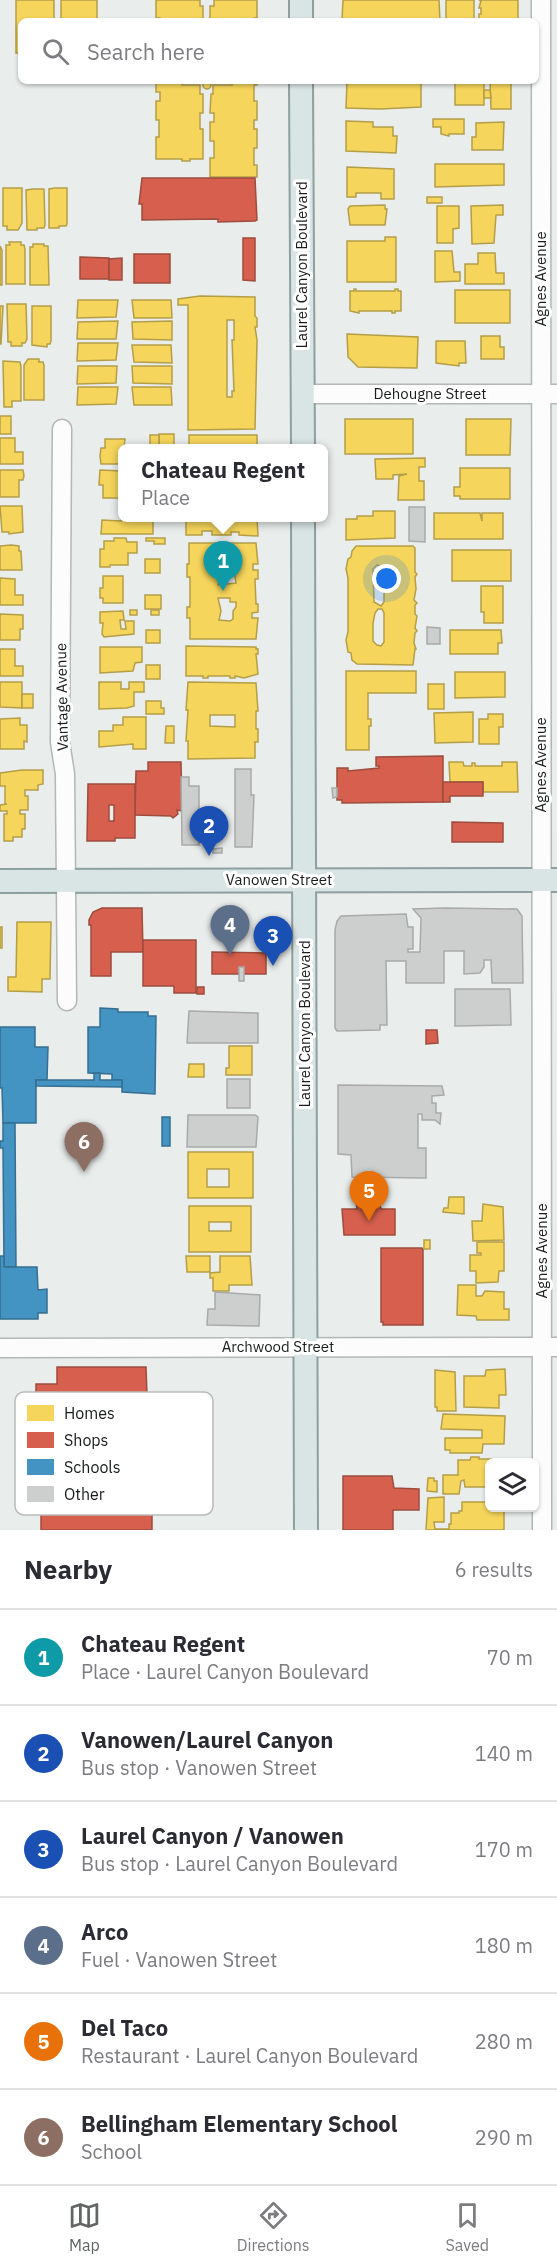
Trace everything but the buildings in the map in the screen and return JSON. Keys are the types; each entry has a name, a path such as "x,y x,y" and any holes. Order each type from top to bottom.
{"main road":[{"path":"301,0 301,18"},
{"name":"Laurel Canyon Boulevard","path":"301,84 303,444"},
{"name":"Laurel Canyon Boulevard","path":"303,522 306,1530"},
{"name":"Vanowen Street","path":"0,881 549,880"}],"street":[{"name":"Agnes Avenue","path":"541,0 549,394 549,1347 542,1530"},
{"name":"Dehougne Street","path":"303,394 549,394"},
{"name":"Vantage Avenue","path":"62,429 60,742 66,774 67,1001"},
{"name":"Archwood Street","path":"0,1348 549,1347"}],"place":[{"name":"Chateau Regent","path":"223,591"},
{"name":"Vanowen/Laurel Canyon","path":"209,856"},
{"name":"Arco","path":"230,955"},
{"name":"Laurel Canyon / Vanowen","path":"273,966"},
{"name":"Bellingham Elementary School","path":"84,1172"},
{"name":"Del Taco","path":"369,1221"}]}
